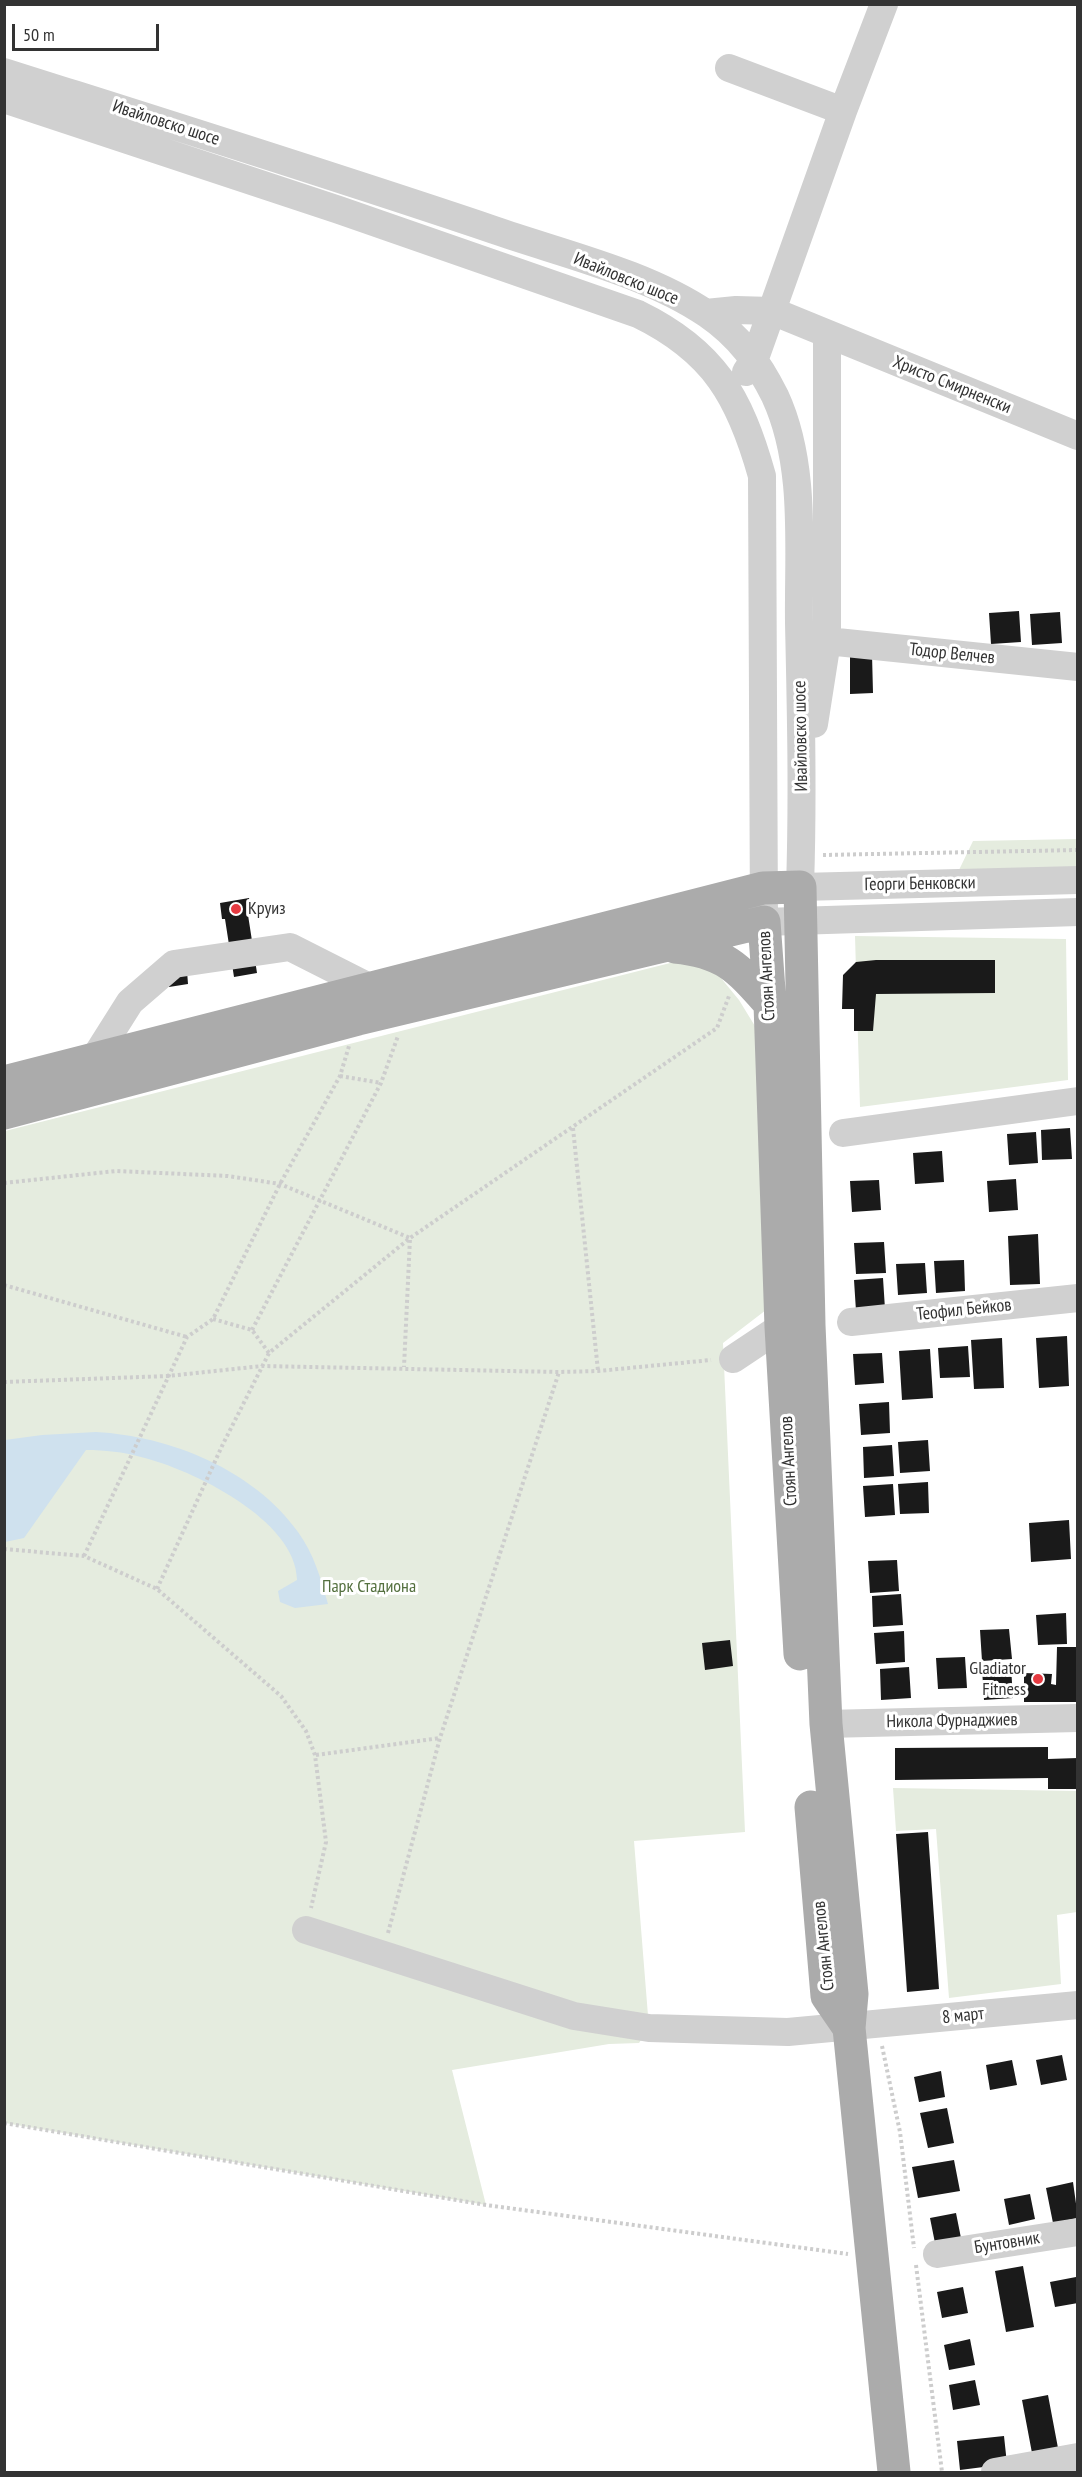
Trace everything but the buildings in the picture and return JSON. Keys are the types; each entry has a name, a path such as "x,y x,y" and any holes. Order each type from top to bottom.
{"main road":[{"name":"Георги Бенковски","path":"4,1082 763,888 801,871"},
{"name":"Стоян Ангелов","path":"801,871 800,920 809,1325 826,1724 852,1994 849,2028 894,2472"},
{"name":"Стоян Ангелов","path":"764,922 770,1004 781,1327 805,1727 827,1996 849,2028"},
{"path":"4,1113 358,1019 764,922"},
{"path":"661,945 694,949 722,957 738,970 770,1004"}],"street":[{"path":"732,394 755,358 843,111 884,4"},
{"path":"729,68 843,111"},
{"name":"Ивайловско шосе","path":"4,72 349,181 637,279 706,313 733,334 755,358 776,399 790,435 797,485 801,871"},
{"name":"Ивайловско шосе","path":"4,99 339,210 638,314 667,328 688,343 732,394 751,437 762,476 763,888"},
{"path":"339,210 349,181"},
{"path":"706,313 736,310 772,311"},
{"name":"Христо Смирненски","path":"772,311 1077,436"},
{"path":"801,755 815,720 827,641 827,334"},
{"name":"Тодор Велчев","path":"827,641 1077,667"},
{"name":"Георги Бенковски","path":"801,871 1077,880"},
{"name":"Стоян Ангелов","path":"763,888 764,922"},
{"name":"Георги Бенковски","path":"764,922 1077,912"},
{"path":"94,1059 129,1002 174,964 291,947 371,988"},
{"path":"843,1134 1077,1101"},
{"name":"Теофил Бейков","path":"851,1322 1077,1298"},
{"path":"733,1359 781,1327"},
{"name":"Никола Фурнаджиев","path":"826,1724 1077,1718"},
{"name":"8 март","path":"306,1930 574,2016 649,2028 788,2032 1077,2005"},
{"name":"Бунтовник","path":"937,2254 1077,2232"},
{"path":"995,2472 1077,2457"}],"path":[{"path":"801,871 1077,850"},
{"path":"156,1588 222,1446 269,1353 410,1238 717,1028 738,970"},
{"path":"252,1330 381,1083 408,1007"},
{"path":"84,1556 188,1337 213,1319 280,1184 340,1076 358,1019"},
{"path":"340,1076 381,1083"},
{"path":"573,1128 598,1371"},
{"path":"4,1183 116,1171 228,1176 280,1184 410,1238"},
{"path":"404,1367 410,1238"},
{"path":"4,1285 188,1337"},
{"path":"213,1319 252,1330 269,1353"},
{"path":"4,1382 168,1376 262,1366 404,1367 559,1372 598,1371 733,1359"},
{"path":"382,1954 440,1738 559,1372"},
{"path":"4,1549 84,1556 156,1588 281,1696 306,1731 315,1755 326,1842 306,1930"},
{"path":"315,1755 440,1738"},
{"path":"4,2123 486,2205 873,2257"}],"green space":[{"path":"1077,839 1077,868 959,870 973,841"},
{"path":"855,936 1066,939 1068,1080 860,1107"},
{"name":"Парк Стадиона","path":"686,959 716,972 739,1000 758,1031 766,1310 723,1343 745,1832 634,1841 649,2028 639,2043 609,2044 452,2070 486,2205 5,2123 5,1131"},
{"path":"893,1788 1077,1791 1077,1912 1057,1915 1061,1984 949,1998 936,1829 896,1831"}],"water":[{"path":"96,1432 124,1435 181,1449 234,1474 258,1491 280,1510 304,1540 328,1604 295,1608 280,1602 278,1591 297,1580 292,1558 280,1537 238,1500 212,1485 162,1463 127,1454 86,1450 24,1538 5,1542 5,1440"}],"place":[{"name":"Круиз","path":"236,909"},
{"name":"Gladiator Fitness","path":"1038,1679"}]}
